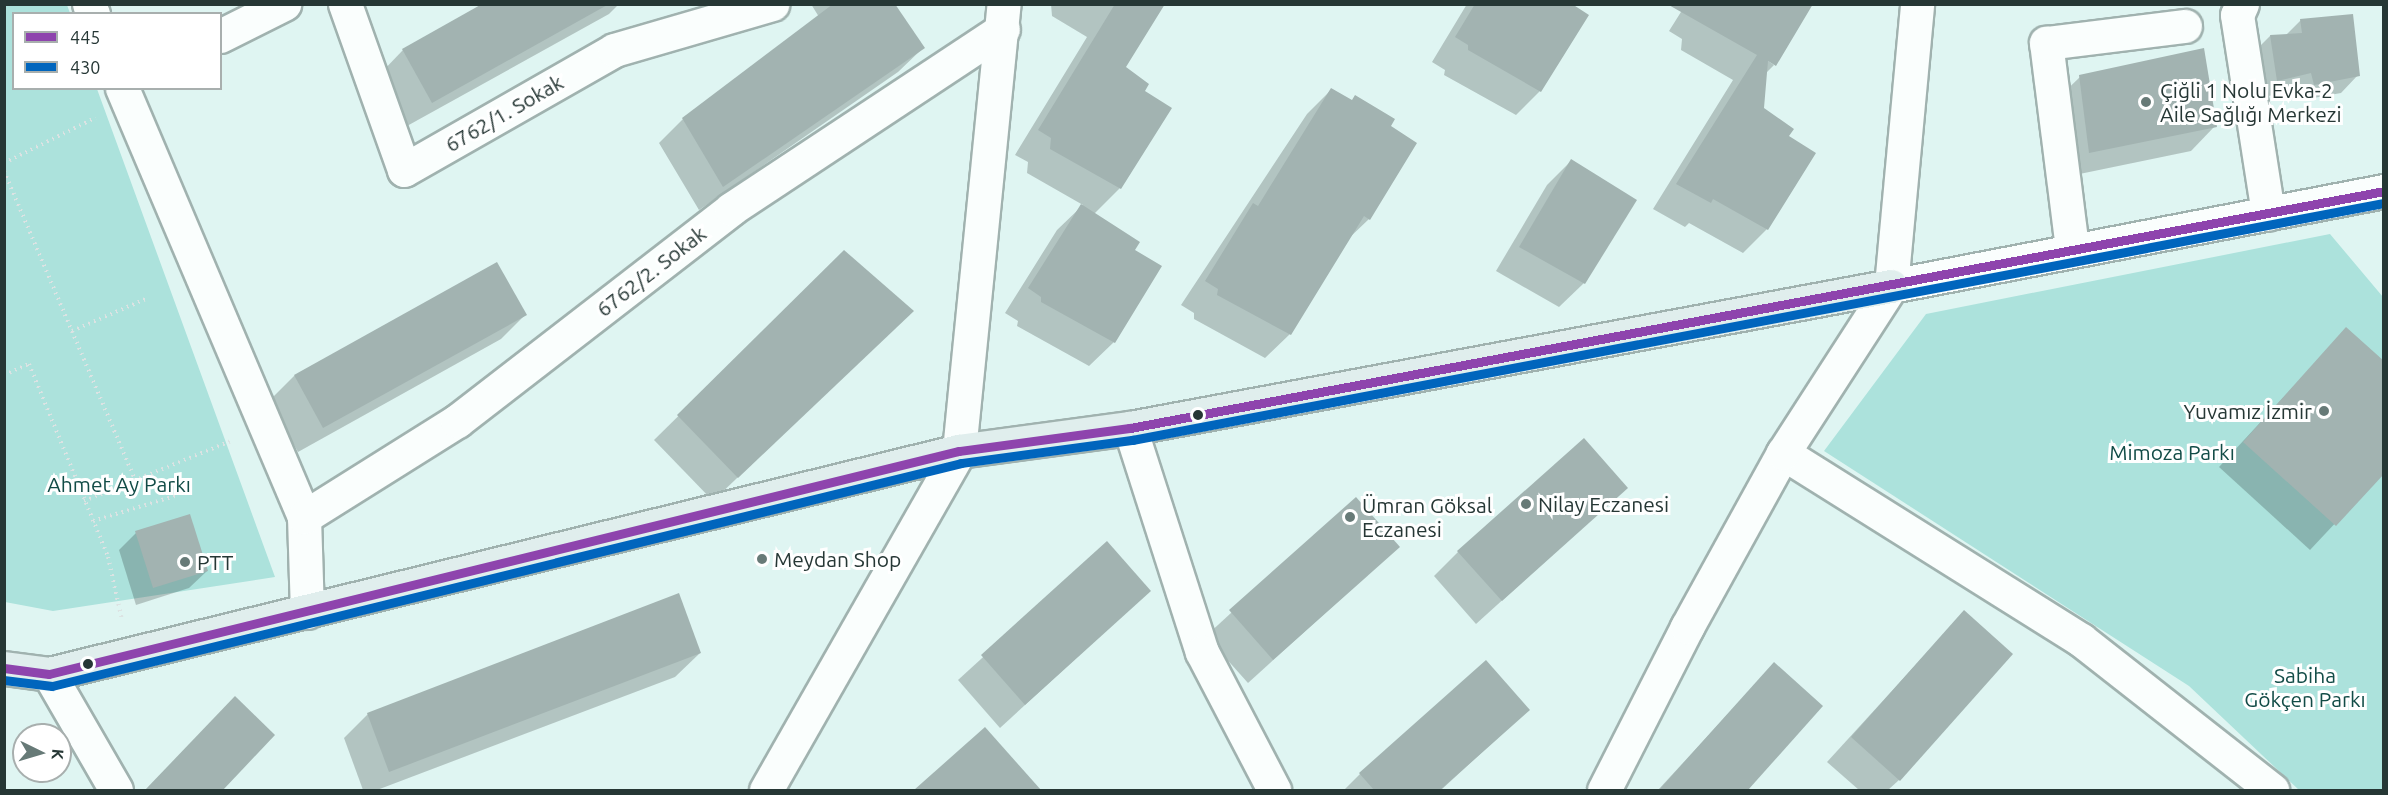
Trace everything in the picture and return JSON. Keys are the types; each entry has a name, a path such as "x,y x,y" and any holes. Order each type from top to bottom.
{"main road":[{"path":"4,668 49,674 959,450 1131,428 1891,286"}],"street":[{"path":"222,35 284,4"},
{"name":"6762/1. Sokak","path":"345,4 404,170 614,50 772,4"},
{"path":"1604,790 1687,627 1783,453 1891,286 1917,4"},
{"path":"2242,4 2237,15 2268,214"},
{"path":"766,790 959,450 1004,17"},
{"name":"6762/2. Sokak","path":"304,517 457,421 731,209 1004,17"},
{"path":"2072,248 2046,43 2185,26"},
{"path":"125,95 304,517 307,612"},
{"path":"1891,286 2072,248 2268,214 2379,200"},
{"path":"1131,428 1202,652 1274,790"},
{"path":"1783,453 2081,640 2271,790"},
{"path":"49,674 116,790"}],"path":[{"path":"4,163 125,95"},
{"path":"4,171 135,479"},
{"path":"72,331 148,298"},
{"path":"4,375 29,364 108,557 130,654"},
{"path":"84,501 266,428"},
{"path":"93,521 175,496"}],"green space":[{"name":"Ahmet Ay Parkı","path":"4,5 67,5 70,12 12,12 12,90 97,90 275,577 53,611 5,602"},
{"name":"Mimoza Parkı","path":"2330,234 2383,297 2383,790 2299,790 2189,686 1824,451 1926,314"}],"building":[{"path":"482,4 609,4 432,103 402,49"},
{"path":"833,4 895,4 925,48 723,187 682,118"},
{"path":"1115,4 1165,4 1126,67 1149,84 1145,91 1172,108 1121,189 1050,149 1051,138 1038,130"},
{"path":"1475,4 1572,4 1589,15 1541,92 1468,50 1468,45 1455,37"},
{"path":"1667,4 1813,4 1776,66 1768,61 1764,108 1794,129 1789,136 1816,153 1768,230 1713,199 1711,203 1676,184 1757,55"},
{"path":"2353,14 2360,76 2314,85 2311,73 2277,81 2270,35 2302,33 2300,19"},
{"path":"2204,48 2217,127 2089,153 2079,75"},
{"path":"1331,88 1352,100 1355,95 1395,119 1391,126 1417,143 1370,220 1364,216 1291,335 1217,295 1218,289 1205,281 1253,203 1258,206"},
{"path":"1571,159 1637,200 1585,284 1519,247"},
{"path":"1081,204 1140,242 1135,250 1162,266 1115,343 1041,302 1041,297 1028,288"},
{"path":"844,250 914,311 738,478 677,415"},
{"path":"497,262 527,315 323,428 294,375"},
{"path":"2346,327 2384,361 2384,474 2336,526 2243,442"},
{"path":"1584,438 1628,488 1502,601 1457,551"},
{"path":"1356,497 1400,547 1273,660 1229,610"},
{"path":"190,514 208,571 153,588 135,531"},
{"path":"1107,541 1151,591 1025,705 981,655"},
{"path":"679,593 701,653 389,772 367,713"},
{"path":"1964,610 2013,654 1900,781 1851,737"},
{"path":"1486,660 1530,710 1440,790 1374,790 1359,773"},
{"path":"1774,662 1823,706 1748,790 1659,790"},
{"path":"235,696 275,735 223,790 145,790"},
{"path":"985,727 1041,790 914,790"}],"transit line":[{"name":"445","path":"4,668 49,674 959,451 1130,428 2384,191"},
{"name":"430","path":"4,680 52,686 961,463 1132,440 2384,203"}],"place":[{"name":"Çiğli 1 Nolu Evka-2 Aile Sağlığı Merkezi","path":"2146,102"},
{"name":"Yuvamız İzmir","path":"2324,411"},
{"name":"Nilay Eczanesi","path":"1526,504"},
{"name":"Ümran Göksal Eczanesi","path":"1350,517"},
{"name":"Meydan Shop","path":"762,559"},
{"name":"PTT","path":"185,562"}],"park label":[{"name":"Sabiha Gökçen Parkı","path":"2305,687"}]}
